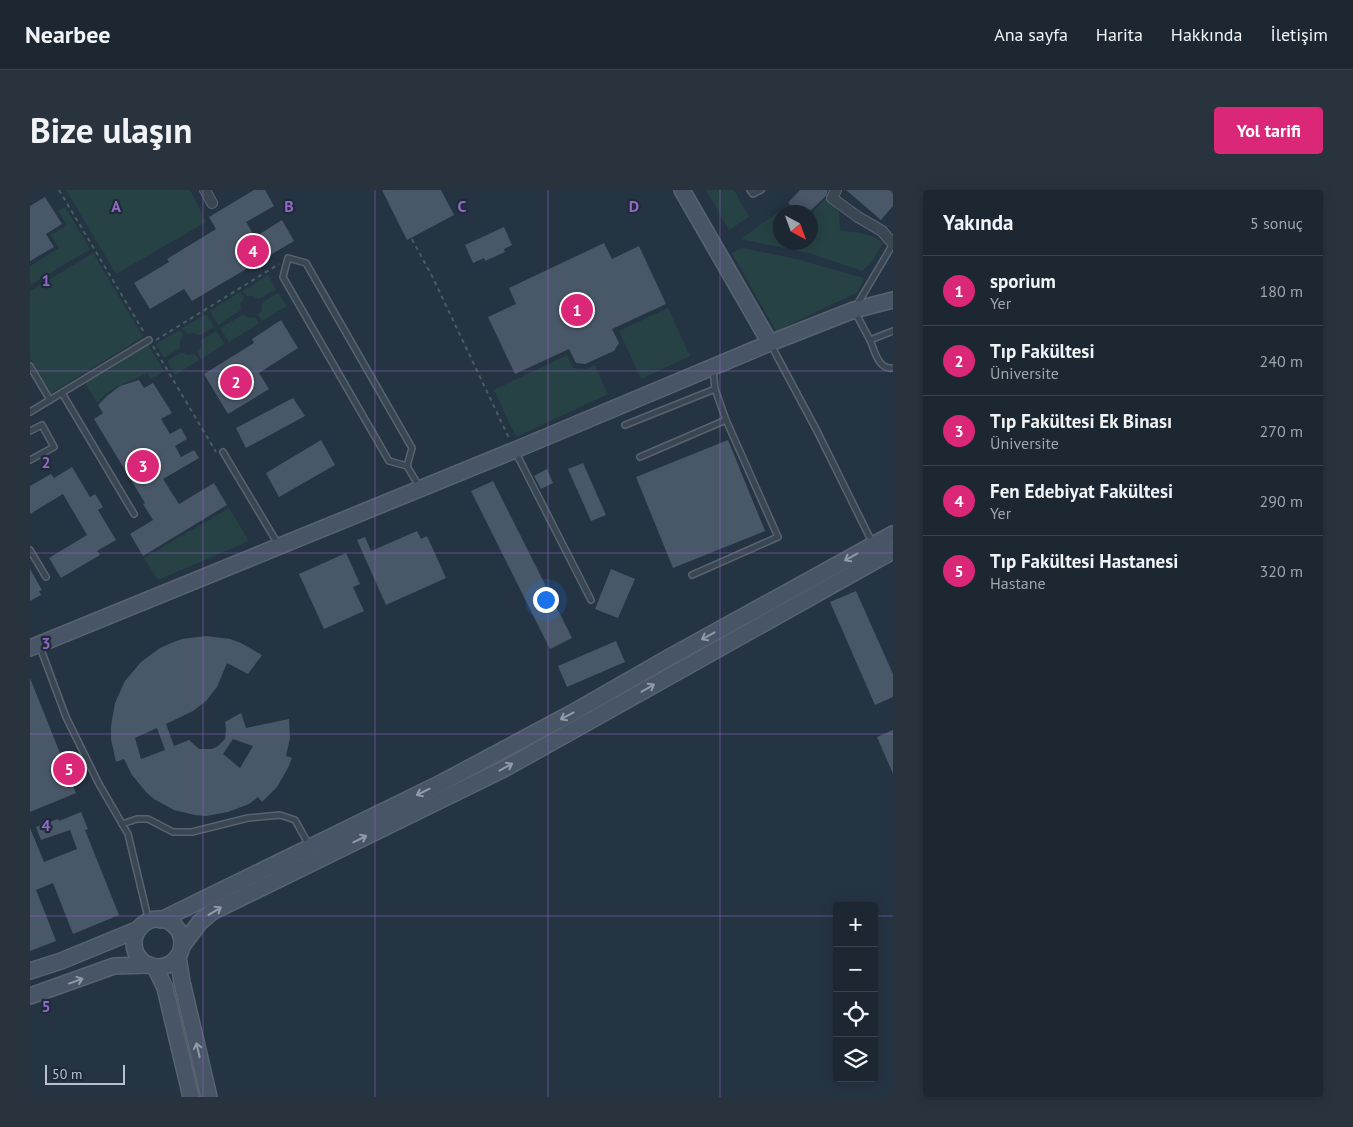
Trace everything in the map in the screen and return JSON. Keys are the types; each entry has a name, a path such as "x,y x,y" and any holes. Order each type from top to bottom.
{"street":[{"path":"205,190 212,202"},
{"path":"682,190 770,343"},
{"path":"836,190 832,198 858,217 882,231 893,244"},
{"path":"35,646 770,343 854,310 893,300"},
{"path":"30,996 114,966 168,965 180,952 200,922 212,912 313,854 563,718 893,534"},
{"path":"30,971 61,961 150,924 504,769 893,551"},
{"path":"191,1097 165,988 152,966 140,958 135,947 136,935 150,924 167,921 177,929 182,940 180,952 182,982 209,1097"}],"lane":[{"path":"750,190 753,194 761,190"},
{"path":"893,244 854,310 881,365 887,369 893,368"},
{"path":"407,466 412,448 408,439 306,263 288,258 282,277 389,461 407,466 421,488"},
{"path":"870,340 893,331"},
{"path":"30,412 149,340"},
{"path":"770,343 817,431 873,545"},
{"path":"30,366 50,400"},
{"path":"692,575 778,537 726,420 715,389 712,367"},
{"path":"625,426 715,389"},
{"path":"62,393 134,514"},
{"path":"640,457 726,420"},
{"path":"30,431 42,425 54,447 30,460"},
{"path":"514,450 591,600"},
{"path":"220,453 279,546"},
{"path":"30,550 46,577"},
{"path":"35,646 66,717 99,784 128,834 150,924"},
{"path":"122,824 137,819 148,819 173,832 192,832 248,818 280,815 295,820 313,854"}],"path":[{"path":"59,190 149,340"},
{"path":"385,190 432,276 514,450"},
{"path":"220,453 150,343 288,258"}],"green space":[{"path":"66,190 190,190 206,222 116,274"},
{"path":"706,190 734,190 749,217 729,230"},
{"path":"826,198 839,212 840,231 869,235 883,243 872,262 862,271 812,254 793,250 818,250 818,207"},
{"path":"65,207 90,249 30,285 30,266 59,248 51,235 67,225 58,211"},
{"path":"773,216 773,246 741,239"},
{"path":"742,248 788,257 864,278 858,292 776,331 732,253"},
{"path":"93,253 143,337 51,393 30,358 30,291"},
{"path":"268,275 276,289 259,299 247,296 243,291"},
{"path":"240,292 244,298 240,303 241,310 218,325 210,311"},
{"path":"278,293 287,306 262,321 258,315 262,311 262,303"},
{"path":"668,308 690,356 641,379 619,331"},
{"path":"206,314 214,327 198,336 194,333 186,334 182,328"},
{"path":"243,315 250,318 255,317 259,323 229,342 220,328"},
{"path":"180,330 183,335 180,341 180,348 164,358 156,344"},
{"path":"216,331 225,344 201,359 197,352 201,347 201,340"},
{"path":"148,345 164,371 151,379 147,373 121,385 109,391 97,403 85,383"},
{"path":"182,352 187,355 195,354 199,360 175,375 167,361"},
{"path":"567,355 573,368 586,369 595,365 608,394 516,437 494,390"},
{"path":"229,508 249,541 158,580 144,558"}],"building":[{"path":"254,190 265,190 274,206 246,222 255,237 282,220 294,241 192,301 184,289 150,309 134,283 169,262 167,259 216,229 209,217"},
{"path":"382,190 441,190 454,215 407,240"},
{"path":"800,190 828,190 826,196 816,205 790,205 788,203"},
{"path":"846,190 893,190 893,206 881,220"},
{"path":"45,197 62,224 46,234 54,247 30,261 30,206"},
{"path":"504,227 512,245 504,249 505,252 485,261 484,258 473,263 465,245"},
{"path":"604,243 612,259 639,246 666,304 612,329 619,343 614,351 585,364 576,363 569,349 515,374 488,317 516,304 509,288"},
{"path":"281,320 298,348 259,373 269,389 228,414 204,374 254,343 252,339"},
{"path":"139,380 144,388 153,383 172,413 161,419 170,434 181,428 187,439 175,446 181,457 194,450 199,458 163,479 179,504 214,483 227,505 143,556 130,534 153,520 143,504 145,503 94,419 103,413 98,405 107,396 120,386"},
{"path":"293,398 305,416 246,448 236,428"},
{"path":"321,440 335,465 279,497 266,473"},
{"path":"728,440 765,531 673,568 636,477"},
{"path":"583,463 606,515 591,521 568,469"},
{"path":"72,467 90,497 95,494 103,507 98,510 116,540 97,551 100,555 61,578 49,558 87,535 63,494 30,514 30,486 51,474 54,478"},
{"path":"547,469 553,483 541,489 534,476"},
{"path":"493,481 572,638 550,649 471,491"},
{"path":"417,531 421,539 427,536 446,578 386,605 357,540 365,537 371,551"},
{"path":"346,553 360,584 353,587 364,611 324,629 299,574"},
{"path":"30,569 42,590 39,591 41,595 30,601"},
{"path":"611,569 635,579 618,618 595,609"},
{"path":"856,591 893,674 893,697 875,705 830,602"},
{"path":"206,636 230,639 262,655 248,674 227,663 217,687 206,701 193,711 166,724 174,746 189,740 199,749 212,749 225,739 225,722 241,713 246,728 289,719 290,738 286,756 292,758 277,787 262,802 258,797 249,804 228,812 206,816 174,810 154,799 146,792 132,775 124,759 116,762 111,739 111,726 115,703 125,681 141,662 160,648 182,639","holes":["157,728 165,750 141,759 135,738","233,739 253,746 240,768 223,754"]},
{"path":"616,641 625,662 567,687 558,666"},
{"path":"30,678 76,793 30,812"},
{"path":"893,730 893,774 877,737"},
{"path":"81,812 88,829 85,830 119,915 73,934 53,883 36,890 56,941 30,951 30,828 44,862 77,849 70,830 41,840 36,827 58,819 59,821"}],"place":[{"name":"Fen Edebiyat Fakültesi","path":"253,251"},
{"name":"sporium","path":"577,310"},
{"name":"Tıp Fakültesi","path":"236,382"},
{"name":"Tıp Fakültesi Ek Binası","path":"143,466"},
{"name":"Tıp Fakültesi Hastanesi","path":"69,769"}]}
